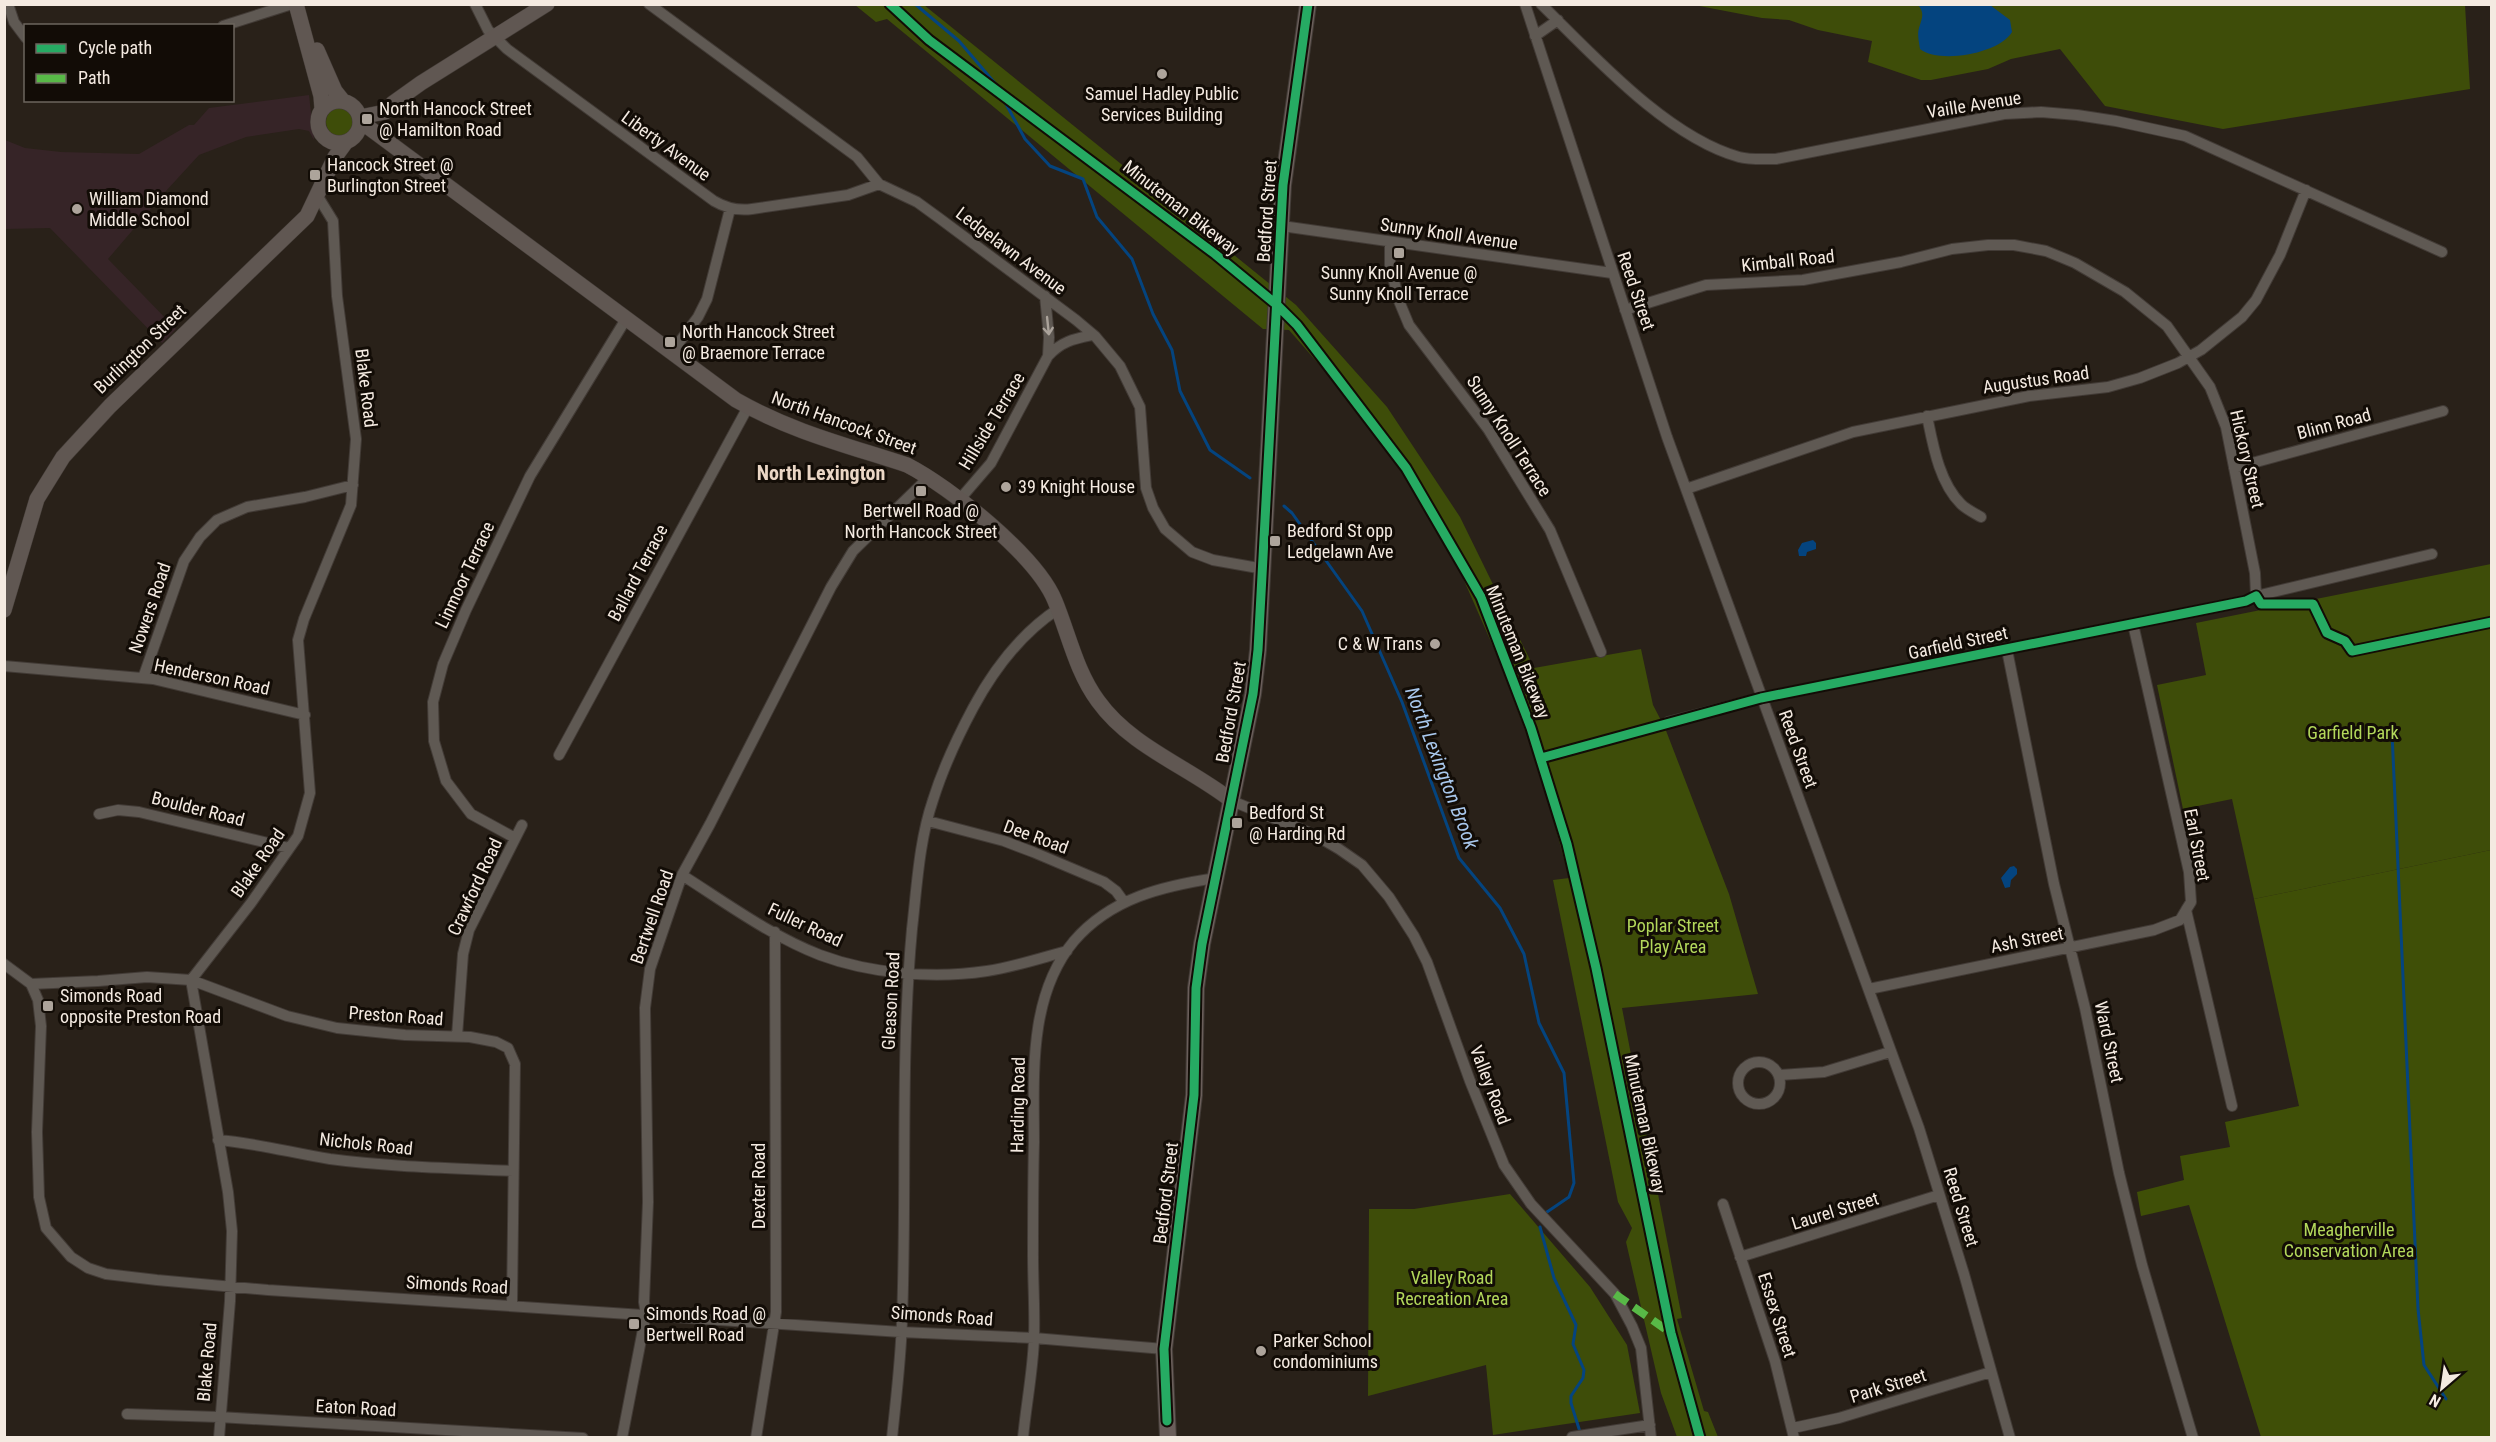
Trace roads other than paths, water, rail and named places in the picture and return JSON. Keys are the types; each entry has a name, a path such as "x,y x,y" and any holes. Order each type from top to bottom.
{"main road":[{"name":"Bedford Street","path":"1168,1437 1164,1349 1194,1095 1196,988 1202,944 1253,694 1264,569 1283,185 1308,4"}],"street":[{"path":"8,4 14,22 24,35"},
{"path":"229,24 292,4"},
{"path":"296,4 304,27 321,96 322,109"},
{"name":"Liberty Avenue","path":"475,4 494,37 533,70 714,201 730,209"},
{"path":"325,139 335,143 353,121 393,103 547,4"},
{"name":"Ledgelawn Avenue","path":"649,4 857,157 879,184 925,207 1045,296 1093,335 1120,366 1140,407 1146,488 1153,508 1165,529 1192,552 1213,560 1264,569"},
{"name":"Reed Street","path":"1525,4 1612,273 1686,489 1919,1128 2010,1437"},
{"name":"Vaille Avenue","path":"1541,4 1629,90 1651,107 1702,141 1743,158 1776,159 2004,114 2041,112 2116,121 2186,136 2442,252"},
{"path":"1536,36 1558,20"},
{"path":"304,27 335,91 353,121"},
{"path":"317,195 325,154 325,139 317,121 322,109 329,103 353,121"},
{"name":"North Hancock Street","path":"353,121 372,137 379,135 748,407 782,424 907,465 960,499 1039,573 1058,609 1080,669 1097,700 1115,722 1141,742 1232,801"},
{"name":"Burlington Street","path":"4,610 8,584 37,499 63,457 125,391 307,216 353,121"},
{"path":"672,352 698,317 707,299 730,209 752,210 848,195 879,184"},
{"name":"Augustus Road","path":"1686,489 1853,432 2029,396 2108,387 2158,372 2190,356 2242,317 2256,300 2280,255 2306,190"},
{"name":"Blake Road","path":"219,1437 230,1301 232,1231 190,980 298,836 310,793 298,640 304,619 351,505 356,439 337,296 333,221 317,195"},
{"name":"Sunny Knoll Avenue","path":"1282,226 1612,273"},
{"name":"Sunny Knoll Terrace","path":"1390,243 1390,265 1399,301 1409,325 1488,429 1550,530 1601,652"},
{"name":"Hickory Street","path":"1955,248 2014,245 2046,251 2075,263 2125,292 2167,326 2210,387 2226,427 2255,573 2256,596"},
{"name":"Kimball Road","path":"1625,310 1706,285 1803,280 1900,262 1955,248"},
{"name":"Hillside Terrace","path":"1045,296 1049,337 1048,356"},
{"name":"Linmoor Terrace","path":"515,838 471,814 446,781 434,741 433,702 443,664 466,610 530,476 626,319"},
{"name":"Hillside Terrace","path":"960,499 993,459 1048,356 1059,345 1072,339 1093,335"},
{"name":"Ballard Terrace","path":"559,755 748,407"},
{"name":"Blinn Road","path":"2234,468 2443,411"},
{"path":"1927,416 1935,455 1948,484 1961,504 1981,517"},
{"name":"Bertwell Road","path":"622,1437 646,1314 644,1302 648,1202 645,1008 650,969 682,875 836,579 853,551 929,477"},
{"name":"Nowers Road","path":"143,678 184,561 200,537 217,520 247,507 305,497 352,485"},
{"name":"Garfield Street","path":"1668,722 1761,698 2246,600 2432,554"},
{"name":"Gleason Road","path":"892,1437 901,1332 904,1048 908,972 920,854 932,801 956,740 981,694 1001,662 1015,646 1058,609"},
{"name":"Earl Street","path":"2133,624 2189,872 2191,902 2186,910 2232,1106"},
{"name":"Ward Street","path":"2007,650 2068,949 2082,997 2119,1173 2142,1265 2193,1437"},
{"name":"Henderson Road","path":"4,666 143,678 305,715"},
{"name":"Valley Road","path":"1232,801 1315,835 1339,849 1362,865 1389,897 1414,936 1426,962 1504,1165 1537,1211 1615,1294 1627,1316 1641,1348 1651,1437"},
{"name":"Boulder Road","path":"99,814 118,810 139,812 289,848"},
{"name":"Dee Road","path":"928,821 1004,841 1033,852 1104,882 1116,891 1124,902"},
{"name":"Crawford Road","path":"457,1036 463,954 469,930 522,825"},
{"name":"Fuller Road","path":"682,875 775,932 820,955 877,969 949,974 988,970 1067,951"},
{"name":"Harding Road","path":"1023,1437 1034,1338 1033,1083 1036,1036 1046,992 1067,951 1095,921 1124,902 1146,893 1183,883 1216,878"},
{"name":"Ash Street","path":"1869,989 2154,930 2180,920 2186,910"},
{"name":"Dexter Road","path":"756,1437 776,1312 775,932"},
{"path":"4,964 31,984"},
{"name":"Preston Road","path":"31,984 147,977 190,980 287,1016 337,1028 405,1035 457,1036 496,1042 508,1048 515,1064 513,1304"},
{"name":"Simonds Road","path":"31,984 38,1000 41,1026 37,1132 39,1197 46,1228 71,1257 97,1271 157,1280 229,1286 901,1332 1034,1338 1164,1349"},
{"path":"1780,1075 1780,1089 1776,1095 1764,1103 1744,1098 1737,1085 1740,1071 1750,1063 1764,1063 1780,1075 1824,1072 1890,1052"},
{"name":"Nichols Road","path":"218,1140 245,1142 330,1159 387,1165 513,1170"},
{"name":"Laurel Street","path":"1740,1257 1939,1195"},
{"name":"Essex Street","path":"1723,1204 1775,1361 1793,1433"},
{"name":"Park Street","path":"1793,1433 1991,1372"},
{"name":"Eaton Road","path":"127,1414 583,1437"},
{"path":"1572,1437 1650,1425"}],"water":[{"path":"1918,5 1990,5 2010,20 2012,32 2005,40 1982,51 1954,56 1929,53 1920,49 1918,33 1922,13"},
{"path":"1813,540 1816,543 1816,549 1807,552 1806,556 1799,556 1798,550 1802,543"},
{"path":"2014,866 2017,874 2011,880 2010,887 2005,888 2001,878 2010,867"}],"waterway":[{"name":"North Lexington Brook","path":"915,4 959,41 999,88"},
{"name":"North Lexington Brook","path":"1006,104 1025,139 1050,166 1083,179 1097,217 1132,259 1153,314 1172,350 1180,391 1210,450 1250,478"},
{"name":"North Lexington Brook","path":"1284,506 1292,513 1362,611 1402,702 1459,858 1500,908 1524,954 1539,1023 1564,1073 1574,1183 1569,1197 1547,1212"},
{"path":"2392,733 2418,1309 2424,1365 2446,1399"},
{"name":"North Lexington Brook","path":"1540,1227 1554,1278 1576,1325 1573,1344 1584,1370 1583,1378 1571,1396 1571,1403 1580,1432"}],"place":[{"name":"Samuel Hadley Public Services Building","path":"1162,74"},
{"name":"North Hancock Street @ Hamilton Road","path":"367,119"},
{"name":"Hancock Street @ Burlington Street","path":"315,175"},
{"name":"William Diamond Middle School","path":"77,209"},
{"name":"Sunny Knoll Avenue @ Sunny Knoll Terrace","path":"1399,253"},
{"name":"North Hancock Street @ Braemore Terrace","path":"670,342"},
{"name":"39 Knight House","path":"1006,487"},
{"name":"Bertwell Road @ North Hancock Street","path":"921,491"},
{"name":"Bedford St opp Ledgelawn Ave","path":"1275,541"},
{"name":"C & W Trans","path":"1435,644"},
{"name":"Bedford St @ Harding Rd","path":"1237,823"},
{"name":"Simonds Road opposite Preston Road","path":"48,1006"},
{"name":"Simonds Road @ Bertwell Road","path":"634,1324"},
{"name":"Parker School condominiums","path":"1261,1351"}],"district":[{"name":"North Lexington","path":"821,473"}],"park label":[{"name":"Garfield Park","path":"2353,733"},
{"name":"Poplar Street Play Area","path":"1673,936"},
{"name":"Meagherville Conservation Area","path":"2349,1240"},
{"name":"Valley Road Recreation Area","path":"1452,1288"}]}
